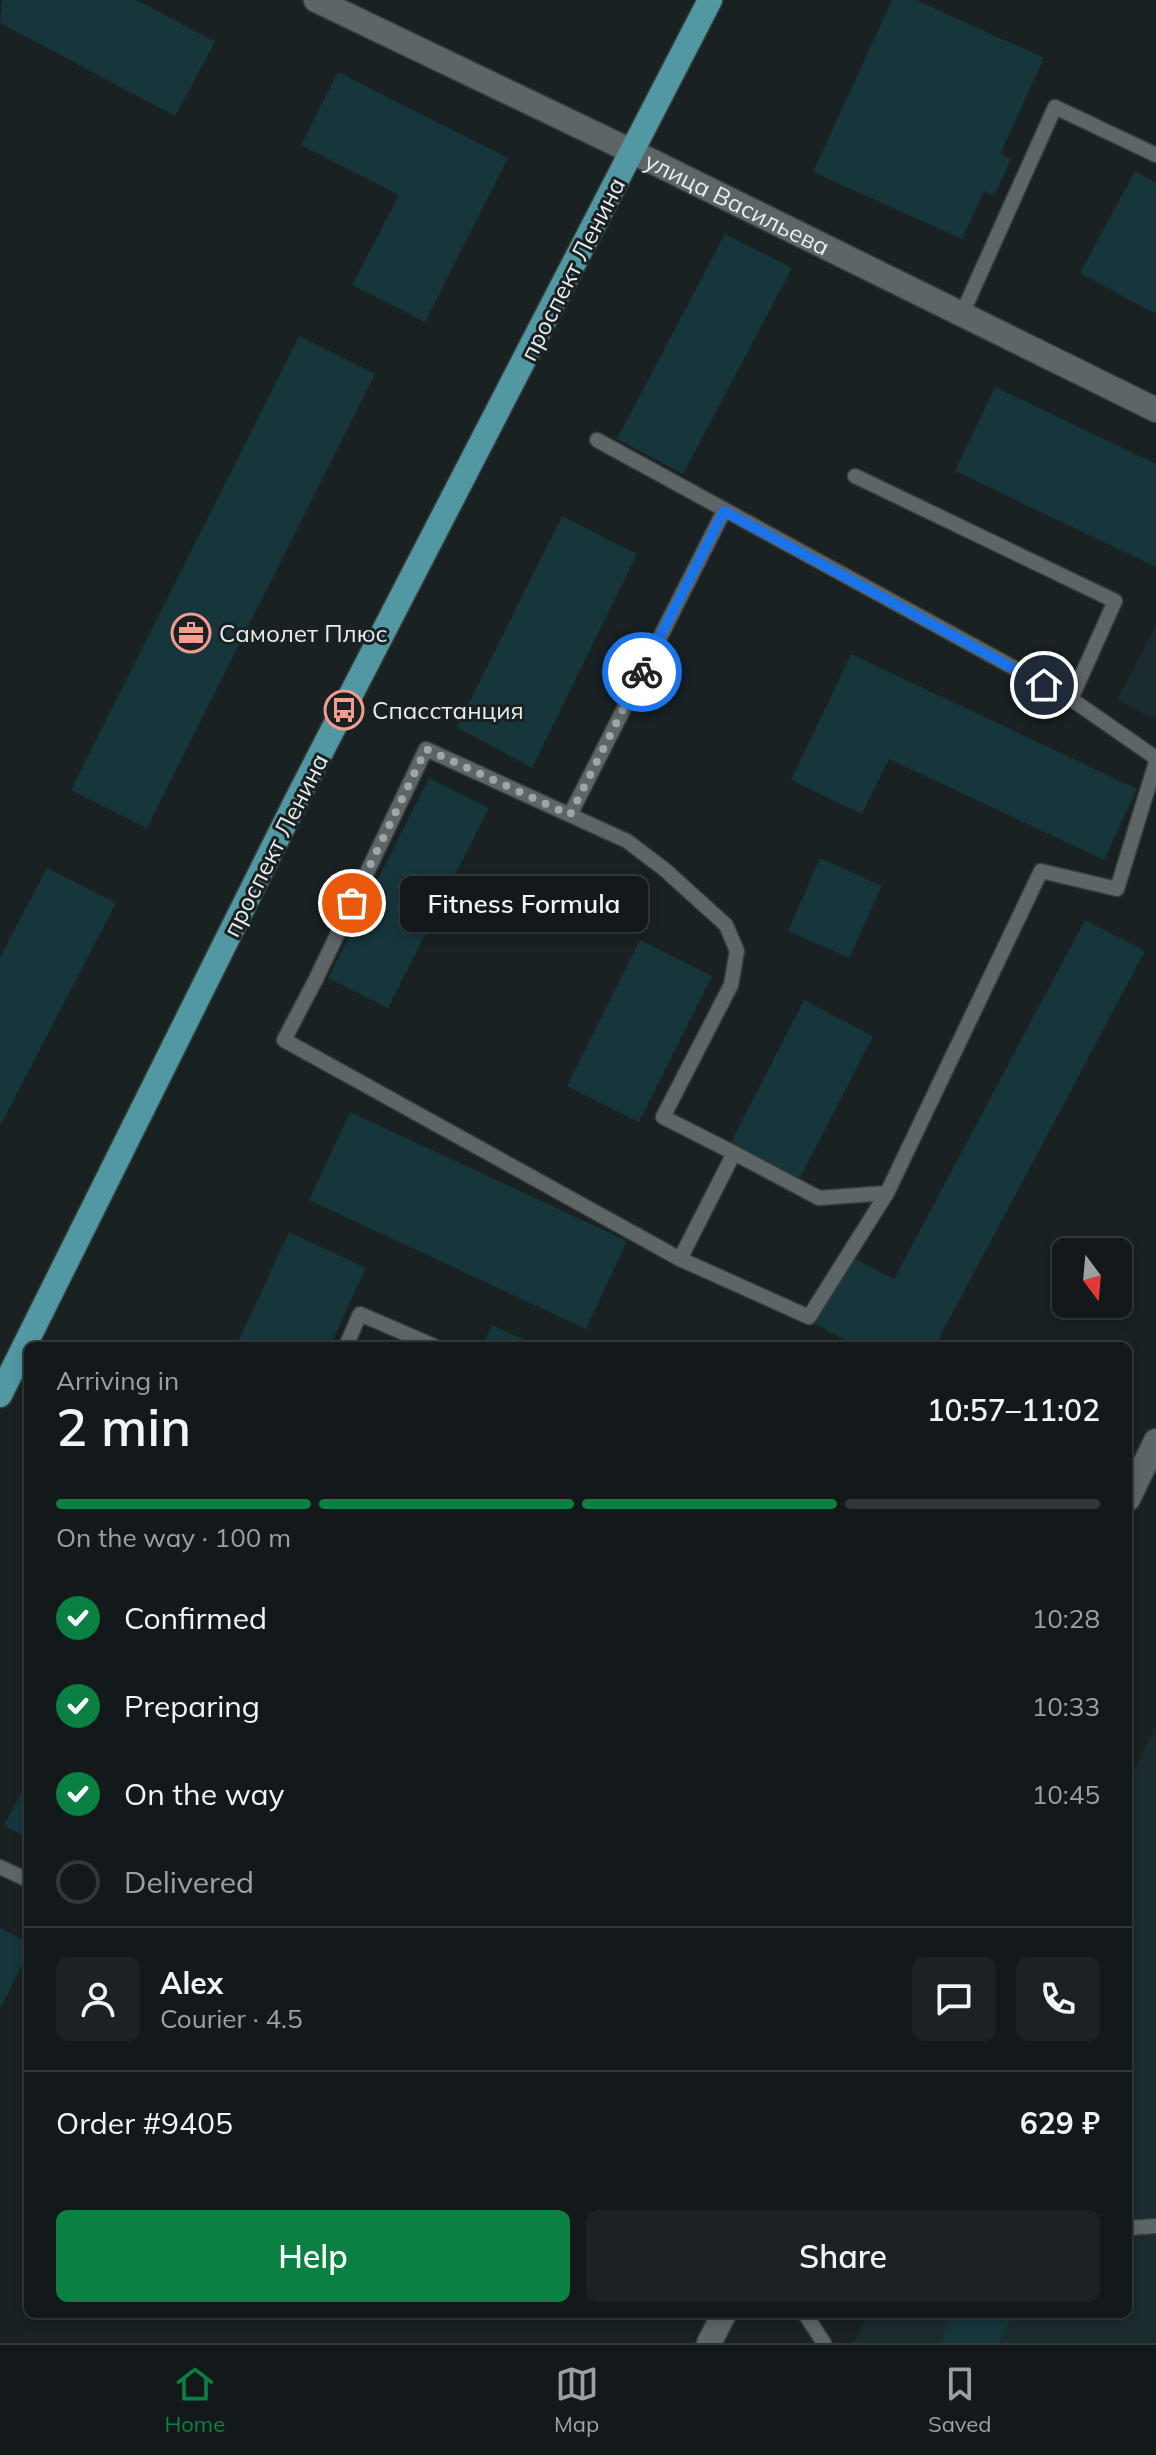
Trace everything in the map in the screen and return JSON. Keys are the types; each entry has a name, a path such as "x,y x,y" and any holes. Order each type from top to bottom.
{"main road":[{"name":"проспект Ленина","path":"26,1342 299,795 710,0"},
{"name":"проспект Ленина","path":"0,1395 24,1347"}],"street":[{"name":"улица Васильева","path":"316,0 633,152 1156,410"},
{"path":"1132,1491 1156,1441"},
{"path":"709,2343 722,2318"}],"lane":[{"path":"962,314 1055,107 1156,155"},
{"path":"597,440 1071,699 1156,760 1117,889 1041,871 887,1193 809,1317 680,1259 284,1040 426,749 627,841 664,869 726,925 737,951 731,985 663,1117 819,1198 887,1193"},
{"path":"855,476 1115,601 1071,699"},
{"path":"570,815 724,511"},
{"path":"680,1259 734,1153"},
{"path":"348,1342 360,1314 425,1342"},
{"path":"0,1867 24,1878"},
{"path":"1132,2228 1156,2226"},
{"path":"808,2318 824,2343"}],"shaded area":[{"path":"1156,625 1156,720 1117,700"},
{"path":"1156,1725 1156,2343 853,2343 866,2318 1132,2318 1132,1775"}],"building":[{"path":"2,0 137,0 215,42 175,116 0,23"},
{"path":"892,0 916,0 1044,58 1000,154 1011,159 994,196 984,191 962,239 813,172"},
{"path":"338,72 508,158 425,322 352,285 399,195 301,145"},
{"path":"1135,171 1156,183 1156,314 1080,273"},
{"path":"725,234 792,268 683,474 617,439"},
{"path":"299,336 375,374 147,828 71,790"},
{"path":"995,387 1156,464 1156,567 955,471"},
{"path":"562,516 637,554 532,768 457,727"},
{"path":"851,654 1137,789 1104,860 889,759 862,814 791,780"},
{"path":"429,778 489,808 388,1008 328,978"},
{"path":"820,858 882,886 849,958 788,931"},
{"path":"47,868 116,903 0,1126 0,957"},
{"path":"1085,920 1145,951 937,1342 849,1342 815,1324 852,1257 894,1279"},
{"path":"640,940 712,976 639,1122 567,1086"},
{"path":"804,1000 873,1036 800,1178 731,1142"},
{"path":"350,1112 627,1241 586,1329 309,1200"},
{"path":"289,1232 366,1268 332,1342 238,1342"},
{"path":"492,1325 529,1342 484,1342"},
{"path":"24,1788 24,1836 4,1825"},
{"path":"0,1928 24,1940 24,1962 0,2009"},
{"path":"951,2318 1010,2318 999,2343 940,2343"}],"way so far":[{"path":"352,903 426,749 570,815 642,672"}],"place":[{"name":"Самолет Плюс","path":"191,633"},
{"name":"Спасстанция","path":"344,710"},
{"name":"Fitness Formula","path":"352,903"}],"route":[{"path":"642,672 724,511 1044,685"}]}
